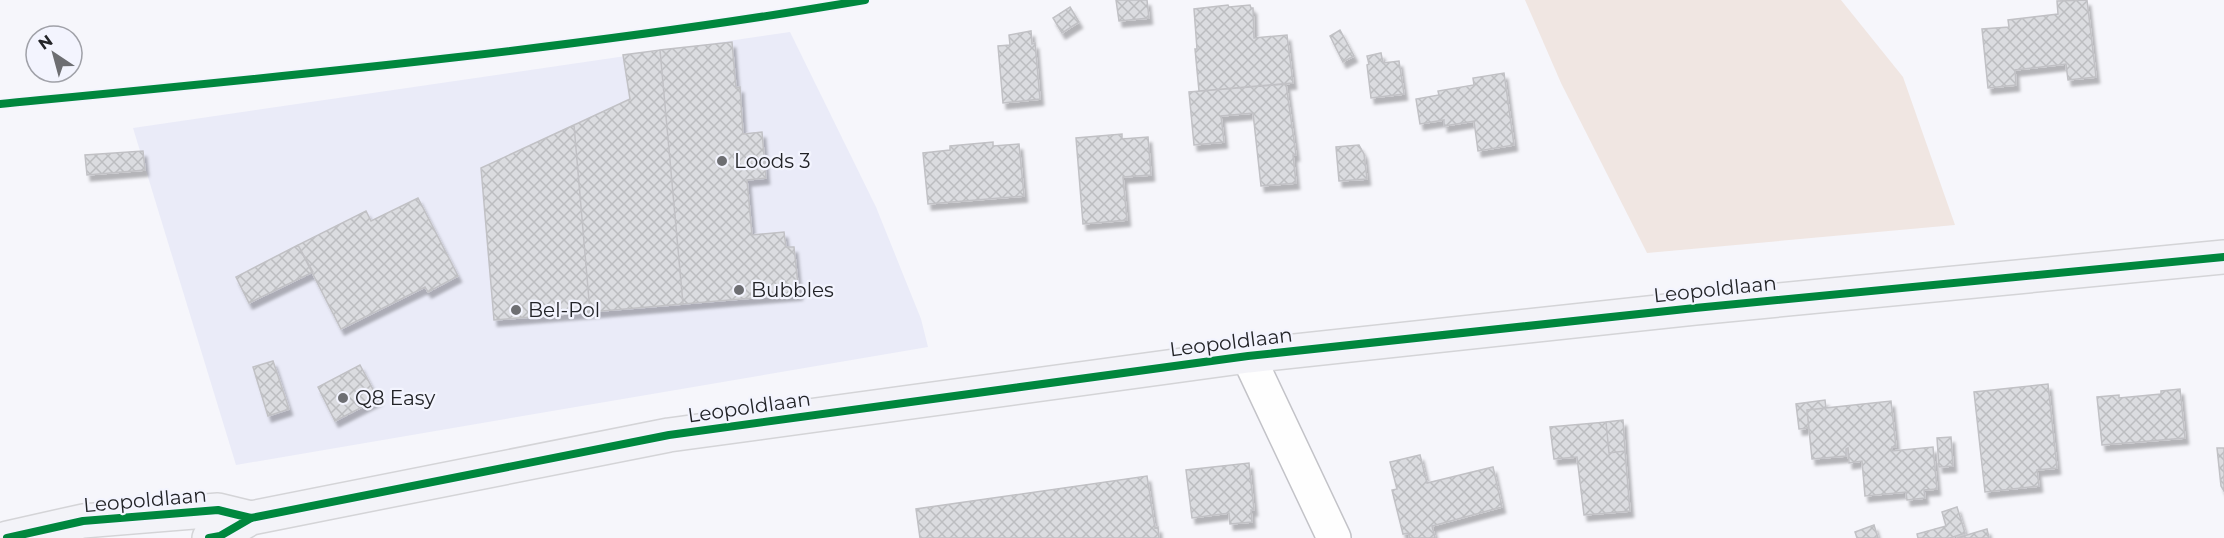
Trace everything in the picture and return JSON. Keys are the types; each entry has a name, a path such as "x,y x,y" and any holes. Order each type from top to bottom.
{"main road":[{"name":"Leopoldlaan","path":"209,538 220,536 251,518 669,435 1248,356 1695,308 2224,257"},
{"name":"Leopoldlaan","path":"7,538 91,520 218,510 251,518"}],"street":[{"path":"1248,356 1334,538"}],"shaded area":[{"path":"1525,0 1841,0 1903,77 1955,225 1647,253 1561,83"},
{"path":"790,32 876,207 921,319 928,347 236,465 133,128"}],"building":[{"path":"1116,0 1147,0 1149,18 1119,21"},
{"path":"2087,0 2096,77 2068,80 2066,64 2015,70 2016,85 1988,88 1982,29 2009,27 2008,20 2058,14 2057,1"},
{"path":"1228,5 1229,7 1250,5 1253,8 1254,38 1287,35 1293,83 1199,91 1194,9"},
{"path":"1070,7 1079,22 1062,33 1053,18"},
{"path":"1340,30 1354,56 1343,62 1330,36"},
{"path":"1031,31 1032,44 1035,43 1040,99 1003,103 998,46 1010,45 1009,35"},
{"path":"732,42 736,88 740,87 743,134 762,132 766,178 747,180 752,235 784,232 786,247 794,247 799,294 683,304 660,50"},
{"path":"660,50 683,304 590,312 574,125 630,99 623,55"},
{"path":"1381,53 1383,63 1399,61 1404,94 1371,98 1367,56"},
{"path":"1504,73 1514,145 1478,151 1474,121 1444,126 1444,120 1420,124 1416,99 1439,95 1438,91 1474,85 1473,78"},
{"path":"1286,84 1296,155 1293,155 1296,183 1261,186 1253,113 1221,116 1224,142 1194,145 1189,92"},
{"path":"574,125 590,312 494,320 481,168"},
{"path":"1122,134 1122,139 1148,137 1151,175 1123,177 1127,220 1083,224 1076,138"},
{"path":"993,142 993,146 1019,144 1024,196 928,204 923,153 950,150 950,146"},
{"path":"1359,145 1364,154 1367,179 1339,181 1336,147"},
{"path":"143,151 145,170 87,175 85,155"},
{"path":"418,198 458,276 428,292 425,287 341,329 298,245 366,211 371,221"},
{"path":"298,245 313,272 249,303 236,277"},
{"path":"273,361 289,409 268,416 253,367"},
{"path":"360,365 378,399 335,421 318,387"},
{"path":"2048,384 2057,468 2037,470 2039,486 1985,492 1974,392"},
{"path":"2180,389 2185,438 2102,445 2097,397 2119,395 2119,398 2161,394 2161,391"},
{"path":"1825,400 1826,408 1807,410 1809,428 1799,429 1796,404"},
{"path":"1891,401 1896,447 1892,447 1892,451 1933,447 1937,489 1924,490 1925,498 1907,500 1906,492 1865,496 1862,461 1849,463 1848,448 1846,456 1812,459 1807,410"},
{"path":"1623,420 1625,451 1609,453 1606,422"},
{"path":"1606,422 1609,453 1625,451 1630,511 1584,515 1577,457 1554,459 1550,427"},
{"path":"1951,437 1953,466 1939,467 1937,438"},
{"path":"2217,448 2224,448 2224,491 2221,486"},
{"path":"1420,455 1427,483 1493,467 1502,507 1432,526 1435,538 1410,538 1408,533 1403,534 1392,490 1397,489 1390,462"},
{"path":"1249,463 1254,510 1251,510 1252,522 1230,524 1229,513 1192,518 1186,470"},
{"path":"1147,476 1155,528 1158,527 1159,538 920,538 916,509"},
{"path":"1957,507 1965,533 1950,538 1918,538 1917,534 1946,526 1942,512"},
{"path":"1874,525 1878,538 1857,538 1855,532"},
{"path":"1987,529 1989,538 1957,538"}],"railway":[{"path":"0,104 434,60 650,33 865,0"}],"cycle path":[{"path":"0,104 434,60 650,33 865,0"},
{"path":"209,538 220,536 251,518 669,435 1248,356 1695,308 2224,257"},
{"path":"7,538 83,521 218,510 251,518"}],"place":[{"name":"Loods 3","path":"722,161"},
{"name":"Bubbles","path":"739,290"},
{"name":"Bel-Pol","path":"516,310"},
{"name":"Q8 Easy","path":"343,398"}]}
